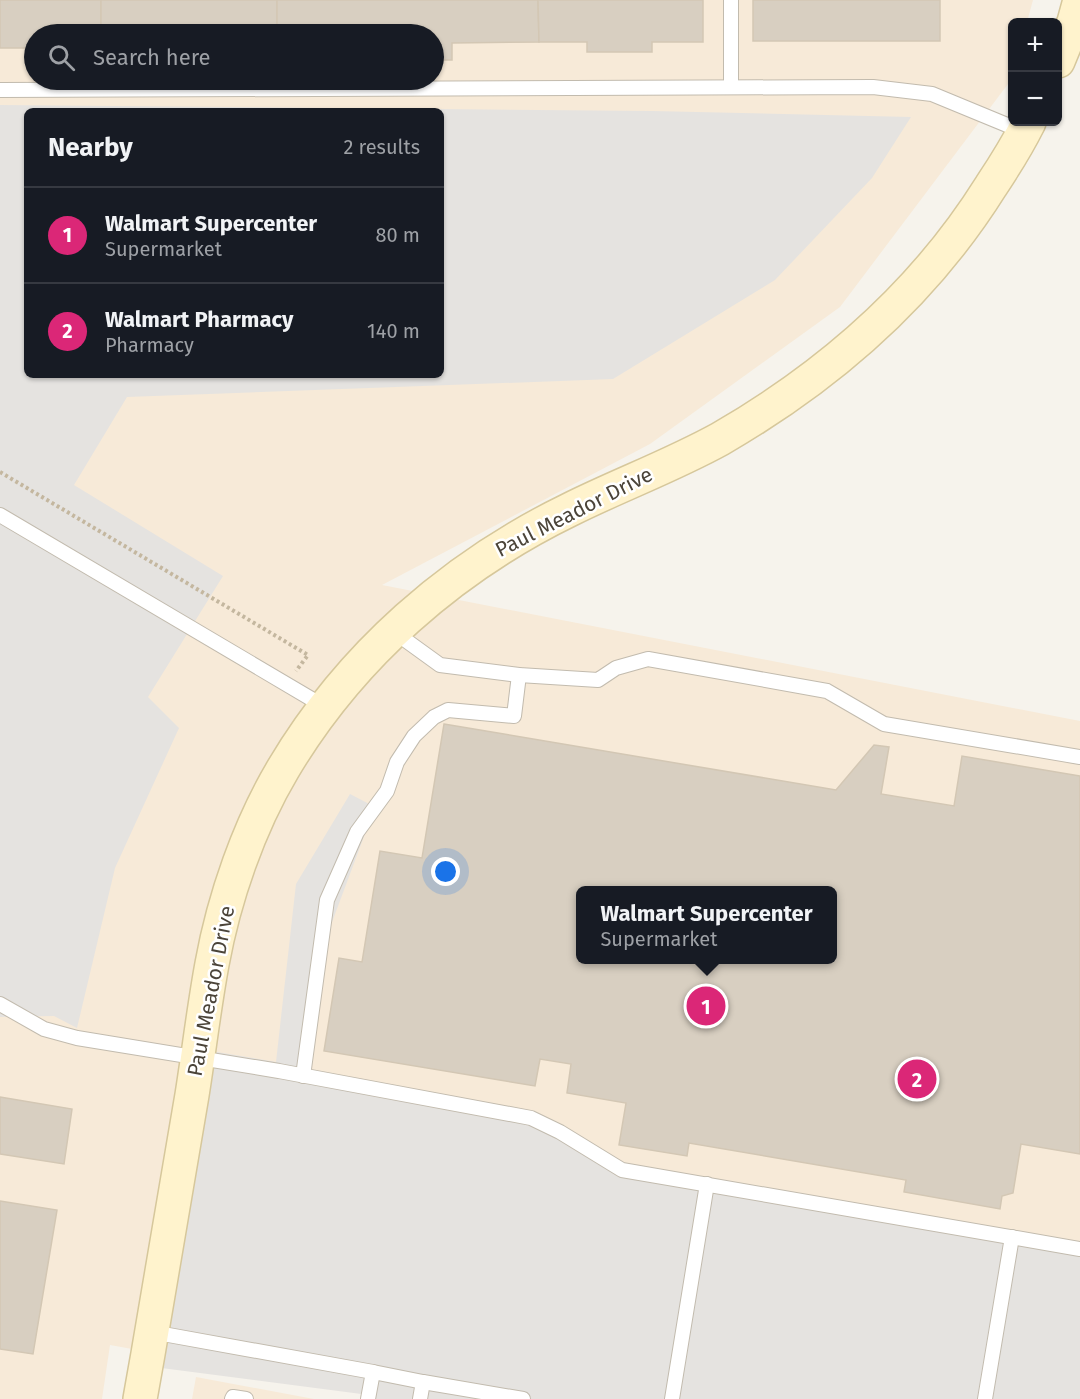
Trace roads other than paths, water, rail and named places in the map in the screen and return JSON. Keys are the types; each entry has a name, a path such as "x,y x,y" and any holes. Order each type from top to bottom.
{"street":[{"path":"1062,51 1080,0"},
{"name":"Paul Meador Drive","path":"140,1399 214,954 238,868 281,771 325,707 353,673 393,631 452,581 498,549 567,510 651,474 715,441 797,390 846,352 889,313 935,263 980,204 1027,127"}],"lane":[{"path":"730,0 731,87"},
{"path":"444,88 873,87 911,90 945,98 1027,127"},
{"path":"0,90 24,90"},
{"path":"0,515 325,707"},
{"path":"393,631 440,665 519,675 598,680 616,668 648,659 827,691 884,724 1080,757"},
{"path":"303,1076 327,900 357,832 387,791 397,762 414,736 434,717 448,710 514,716 519,675"},
{"path":"0,1004 44,1029 60,1035 531,1118 560,1132 622,1170 1080,1249"},
{"path":"672,1399 707,1185"},
{"path":"985,1399 1012,1237"},
{"path":"152,1332 523,1399"},
{"path":"368,1399 373,1372"},
{"path":"420,1399 423,1382"},
{"path":"232,1399 232,1397 246,1399"}],"place":[{"name":"Walmart Supercenter","path":"706,1006"},
{"name":"Walmart Pharmacy","path":"917,1079"}]}
